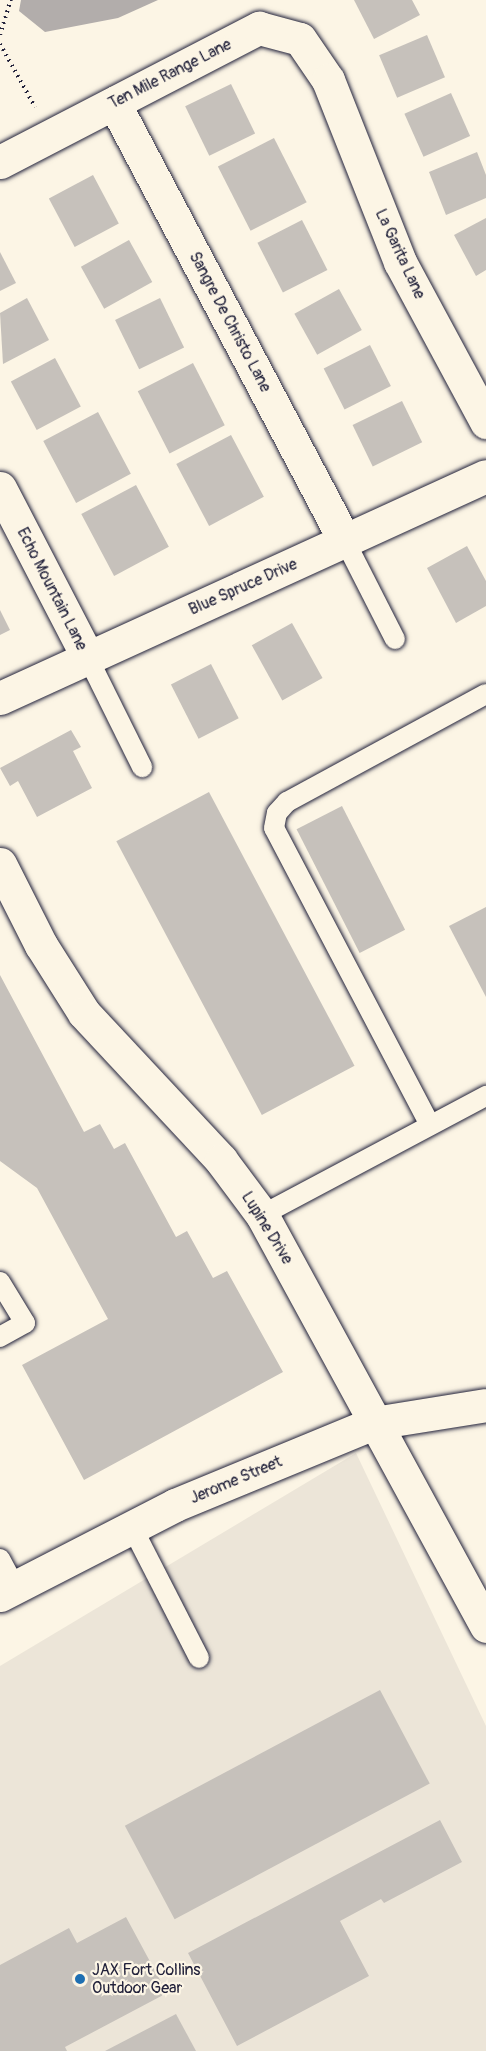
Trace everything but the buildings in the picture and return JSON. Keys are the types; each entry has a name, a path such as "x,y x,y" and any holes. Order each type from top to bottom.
{"street":[{"name":"Ten Mile Range Lane","path":"0,162 259,28 300,39 328,80"},
{"name":"La Garita Lane","path":"328,80 400,262 486,422"},
{"name":"Sangre De Christo Lane","path":"114,103 345,541"},
{"name":"Blue Spruce Drive","path":"0,698 486,476"},
{"name":"Echo Mountain Lane","path":"0,488 88,658"},
{"name":"Lupine Drive","path":"0,864 41,945 84,1013 221,1160 262,1215 486,1626"},
{"name":"Jerome Street","path":"8,1591 175,1505 374,1423 486,1405"}],"lane":[{"path":"345,541 395,639"},
{"path":"88,658 142,767"},
{"path":"430,1125 274,828 277,813 286,802 486,694"},
{"path":"262,1215 486,1096"},
{"path":"0,1282 25,1323 0,1336"},
{"path":"132,1527 199,1658"},
{"path":"0,1559 8,1591"}],"path":[{"path":"0,35 11,0"},
{"path":"0,44 51,136"}],"shaded area":[{"path":"21,0 158,0 118,18 45,32 19,11"},
{"path":"356,1453 486,1726 486,2051 0,2051 0,1666"}],"place":[{"name":"JAX Fort Collins Outdoor Gear","path":"80,1979"}]}
